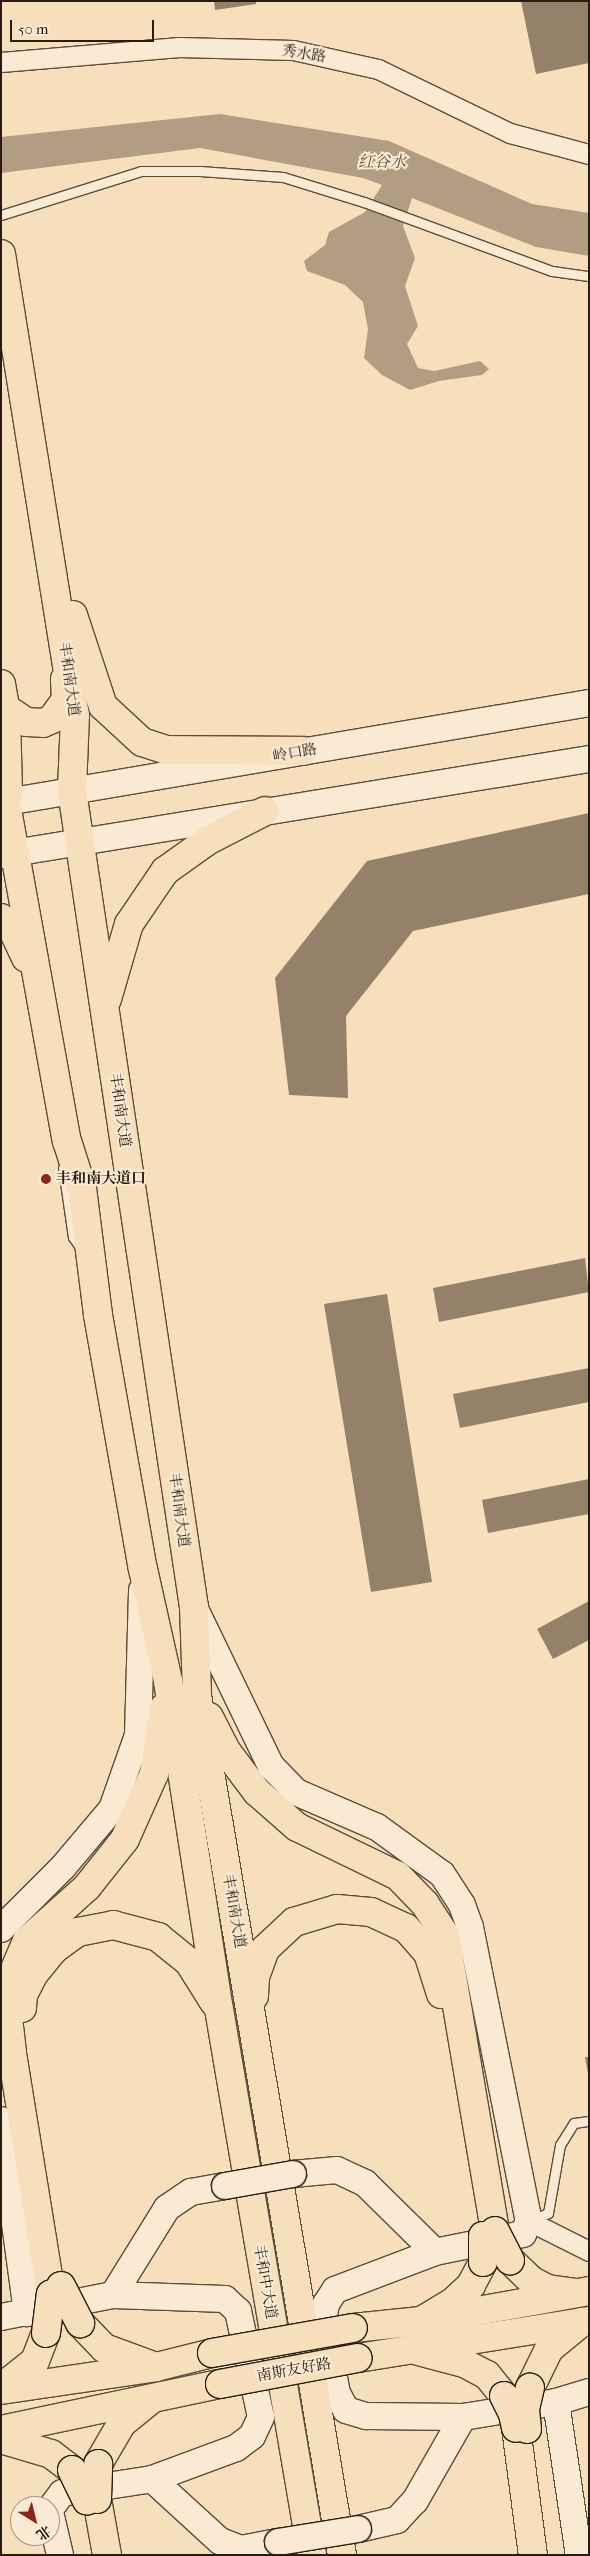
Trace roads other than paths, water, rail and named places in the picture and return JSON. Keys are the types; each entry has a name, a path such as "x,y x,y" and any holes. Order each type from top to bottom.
{"main road":[{"name":"丰和南大道","path":"1,254 75,715 72,791 194,1607 197,1695 254,2025"},
{"path":"47,539 103,706 142,742 166,750 303,752"},
{"path":"4,708 26,722 43,723 52,719 66,700 63,638"},
{"name":"丰和南大道","path":"1,684 4,708 3,794 9,854 40,989 67,1140 82,1188 91,1264 143,1569 168,1681 219,2010"},
{"path":"104,1007 129,924 165,871 207,841 265,811"},
{"path":"1,918 12,928 40,989"},
{"path":"156,2367 104,2348 80,2323 56,2290 12,2052 5,1992 26,1941 87,1887 125,1839 154,1774 168,1681"},
{"path":"197,1695 227,1752 257,1792 297,1827 398,1876 425,1904 445,1935 487,2243 471,2285 453,2302 421,2321"},
{"path":"254,2025 255,1977 265,1949 294,1922 337,1909 371,1912 406,1928 428,1953 439,1981 487,2243 510,2260 532,2281 548,2288 583,2292"},
{"path":"1,2389 35,2361 46,2334 56,2290 20,2042 23,1995 33,1975 53,1950 78,1932 113,1925 158,1937 188,1962 219,2010"},
{"name":"丰和中大道","path":"219,2010 312,2555"},
{"name":"丰和中大道","path":"254,2025 342,2555"},
{"name":"南斯友好路","path":"1,2389 156,2367 212,2353 353,2328 421,2321 583,2292"},
{"path":"533,2555 521,2429 525,2409 530,2388 549,2349 585,2322"},
{"name":"南斯友好路","path":"1,2430 220,2384 358,2358 418,2351 585,2322"},
{"path":"418,2351 474,2369 487,2376 504,2396 521,2429 547,2555"},
{"path":"85,2467 122,2423 150,2400"},
{"path":"1,2439 51,2454 85,2467"},
{"path":"85,2467 92,2500 108,2555"},
{"path":"92,2500 97,2555"}],"street":[{"name":"秀水路","path":"1,62 179,47 293,50 378,69 510,133 589,154"},
{"name":"岭口路","path":"3,794 72,791 589,703"},
{"path":"9,854 589,758"},
{"path":"1,1929 63,1867 112,1809 138,1735 143,1569"},
{"path":"194,1607 271,1766 296,1792 378,1828 442,1874 462,1905 470,1928 529,2221 523,2234 435,2252 335,2290 326,2304 323,2321 337,2393 346,2410 366,2416 463,2417 556,2402 589,2392"},
{"path":"1,2120 27,2313"},
{"path":"112,2295 167,2208 191,2192 293,2174 337,2170 364,2183 435,2252"},
{"path":"529,2221 589,2250"},
{"path":"1,2317 112,2295 224,2299 238,2311 243,2324 260,2417 252,2436 236,2448 152,2479 62,2493 60,2496"},
{"path":"556,2402 579,2555"},
{"path":"152,2479 220,2541 241,2549 358,2529 397,2520 415,2500 463,2417"}],"lane":[{"path":"1,215 141,171 200,171 283,177 364,202 552,271 589,276"},
{"path":"529,2221 548,2213 560,2145 574,2123 589,2120"}],"water":[{"name":"红谷水","path":"220,114 389,141 532,204 589,213 589,256 536,247 412,198 403,226 415,258 405,286 418,326 407,344 418,368 434,371 480,361 489,369 482,375 439,381 410,390 382,375 364,358 368,329 363,302 345,285 307,271 304,261 325,245 329,232 365,212 382,185 363,178 200,148 1,173 1,137"}],"place":[{"name":"丰和南大道口","path":"46,1179"}]}
